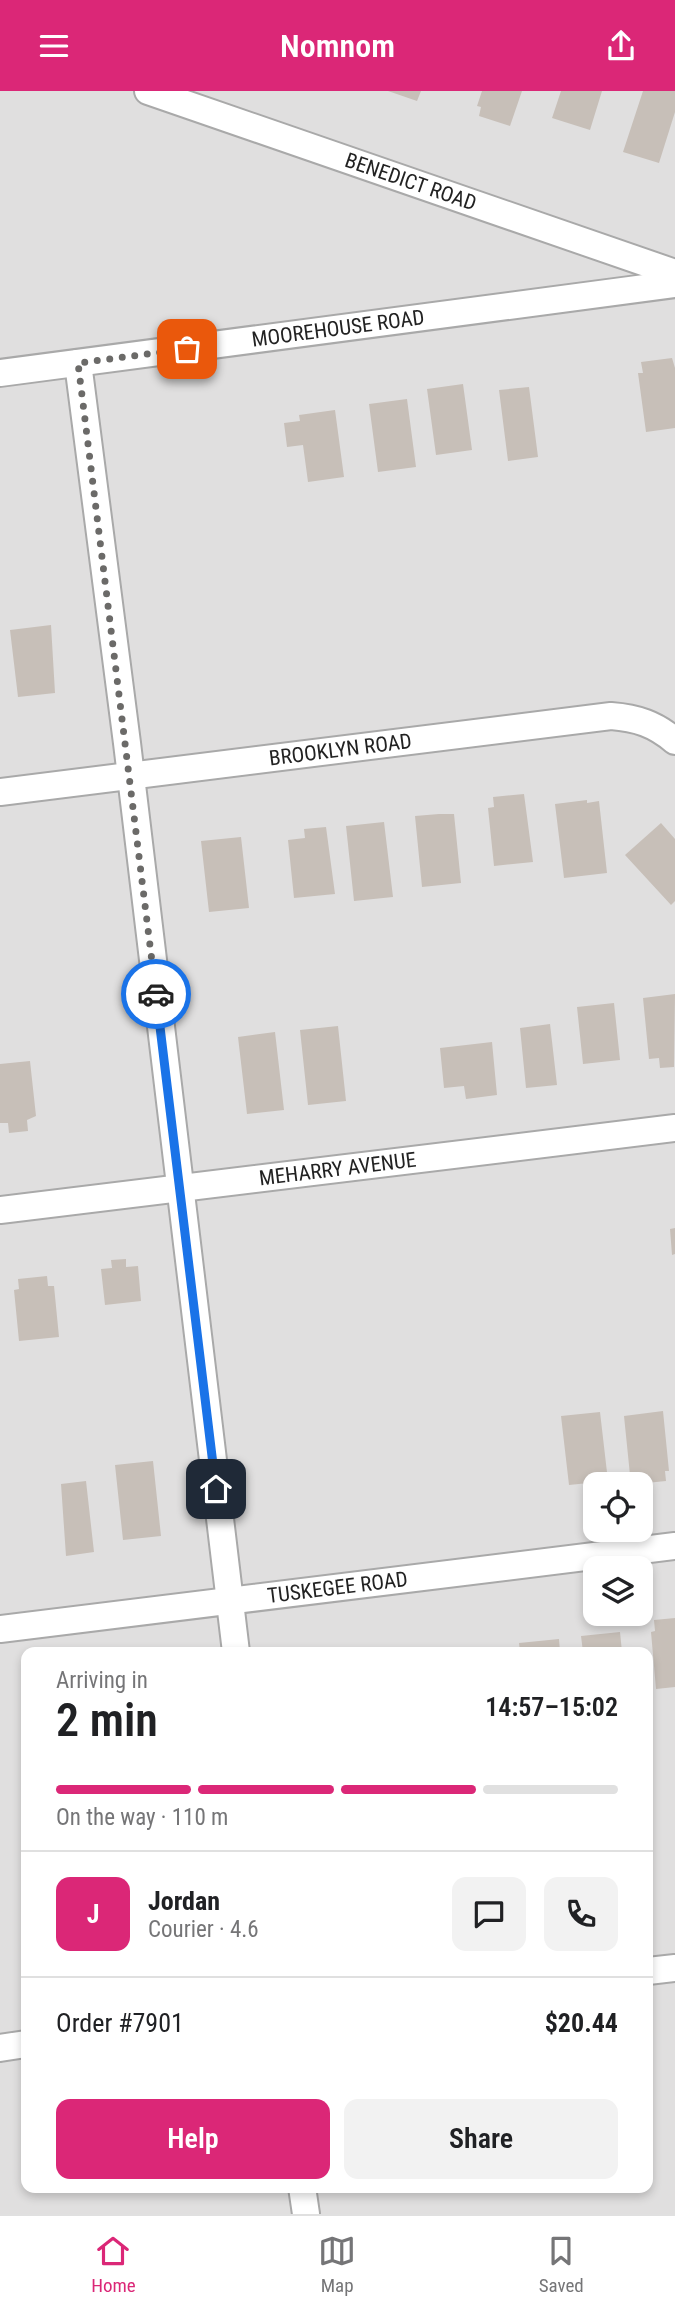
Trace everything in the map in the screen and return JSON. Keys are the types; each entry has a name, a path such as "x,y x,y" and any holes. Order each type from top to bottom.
{"street":[{"name":"BENEDICT ROAD","path":"148,91 675,273"},
{"name":"MOOREHOUSE ROAD","path":"0,373 675,284"},
{"path":"78,363 131,775 235,1647"},
{"name":"BROOKLYN ROAD","path":"0,792 611,716 637,718 661,729 675,741"},
{"name":"MEHARRY AVENUE","path":"0,1210 675,1128"},
{"name":"TUSKEGEE ROAD","path":"0,1629 675,1546"},
{"path":"653,1970 675,1968"},
{"path":"0,2048 21,2046"},
{"path":"303,2193 306,2214"}],"shaded area":[{"path":"0,91 675,91 675,2214 0,2214"}],"building":[{"path":"388,91 421,91 417,101"},
{"path":"482,91 522,91 510,126 479,116 481,107 477,106"},
{"path":"561,91 602,91 590,130 552,118"},
{"path":"643,91 675,91 675,112 659,163 623,152"},
{"path":"672,358 675,368 675,428 646,432 638,373 643,373 641,362"},
{"path":"463,384 472,450 436,455 427,389"},
{"path":"529,387 538,457 508,461 499,390"},
{"path":"407,399 416,467 378,472 369,404"},
{"path":"335,410 344,477 308,482 303,445 287,447 284,423 300,421 299,415"},
{"path":"51,625 55,693 18,697 10,630"},
{"path":"524,794 533,862 494,866 488,808 494,807 493,797"},
{"path":"587,800 587,803 599,801 607,873 564,878 555,804"},
{"path":"454,814 461,883 422,887 415,816"},
{"path":"384,822 393,897 354,901 346,826"},
{"path":"661,823 675,839 675,901 671,905 625,855"},
{"path":"326,827 335,894 294,898 288,840 305,838 304,829"},
{"path":"241,837 249,908 209,912 201,841"},
{"path":"675,994 674,1067 660,1068 659,1058 649,1059 643,998"},
{"path":"614,1003 620,1060 583,1064 577,1007"},
{"path":"550,1024 557,1085 526,1088 520,1028"},
{"path":"338,1026 346,1101 308,1105 300,1030"},
{"path":"275,1032 284,1110 247,1114 238,1037"},
{"path":"492,1042 497,1095 466,1099 464,1086 444,1088 440,1048"},
{"path":"30,1061 36,1116 27,1120 28,1131 9,1133 8,1123 0,1123 0,1064"},
{"path":"675,1228 675,1254 672,1255 670,1229"},
{"path":"126,1259 126,1267 138,1266 141,1301 105,1305 101,1269 112,1268 111,1260"},
{"path":"47,1276 48,1286 54,1286 59,1337 19,1341 14,1290 19,1289 18,1279"},
{"path":"663,1411 669,1471 665,1471 666,1481 653,1482 653,1472 630,1472 624,1416"},
{"path":"600,1412 607,1472 583,1472 583,1484 569,1485 561,1416"},
{"path":"153,1461 161,1536 123,1540 115,1465"},
{"path":"86,1481 94,1552 66,1556 61,1484"},
{"path":"675,1618 675,1687 656,1689 651,1632 655,1631 654,1620"},
{"path":"620,1632 622,1647 582,1647 581,1636"},
{"path":"559,1639 560,1647 519,1647 519,1643"}],"way so far":[{"path":"156,994 78,363 187,349"}],"route":[{"path":"156,994 216,1489"}]}
